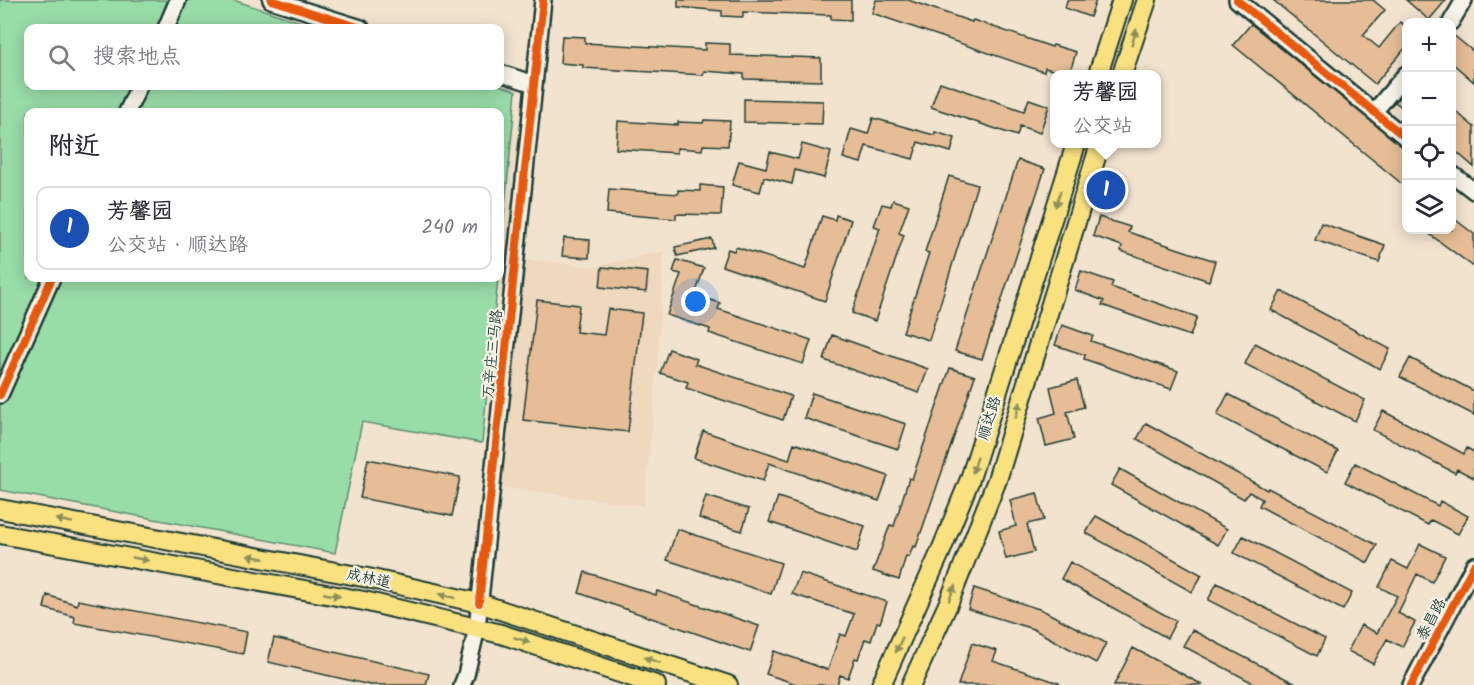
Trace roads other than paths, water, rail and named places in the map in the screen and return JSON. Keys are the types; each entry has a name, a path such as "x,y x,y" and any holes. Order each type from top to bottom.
{"main road":[{"path":"1100,70 1122,0"},
{"path":"1124,70 1147,0"},
{"name":"顺达路","path":"881,685 940,553 970,479 1075,148"},
{"name":"顺达路","path":"911,685 949,602 997,480 1099,148"},
{"name":"成林道","path":"0,509 368,578 479,603 728,685"},
{"name":"成林道","path":"0,534 364,602 477,628 512,637 656,685"}],"street":[{"path":"168,24 178,0"},
{"path":"271,0 348,24"},
{"name":"万辛庄三马路","path":"462,685 477,628 543,0"},
{"path":"1237,0 1402,134"},
{"path":"1453,18 1464,0"},
{"path":"504,74 534,84"},
{"path":"1374,112 1402,80"},
{"path":"128,108 137,90"},
{"path":"1456,177 1474,191"},
{"path":"0,395 50,282"},
{"name":"泰昌路","path":"1412,685 1474,565"},
{"name":"泰昌路","path":"1422,685 1474,585"}],"place":[{"name":"芳馨园","path":"1106,190"}]}
